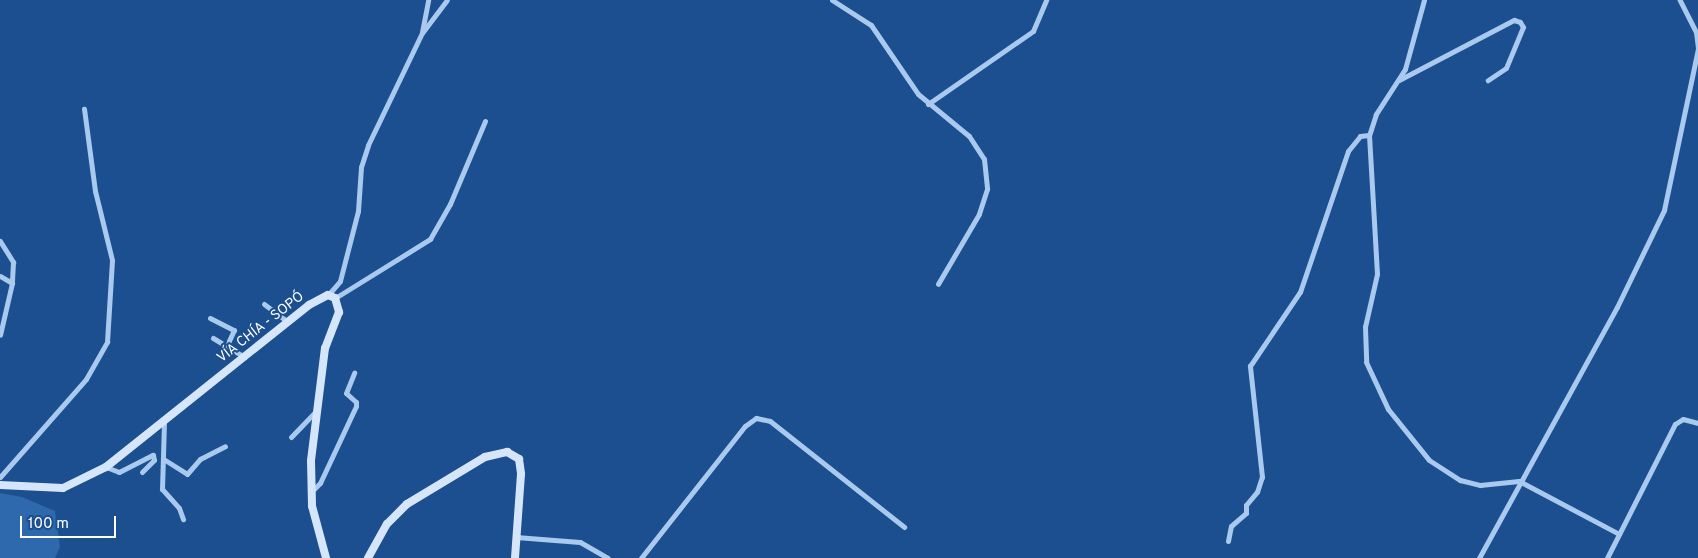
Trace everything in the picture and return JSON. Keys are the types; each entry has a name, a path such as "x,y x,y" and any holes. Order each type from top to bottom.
{"street":[{"path":"422,33 428,0"},
{"path":"332,296 340,281 358,211 361,167 368,145 422,33 447,0"},
{"path":"832,0 871,25 928,104 969,136 984,159 987,173 980,214 938,284"},
{"path":"928,104 1033,31 1046,0"},
{"path":"1424,0 1405,69 1376,114 1370,135 1377,274 1365,327 1366,362 1388,409 1429,460 1460,480 1480,485 1519,481 1619,534"},
{"path":"1479,558 1519,481 1621,298 1664,210 1698,48 1696,32 1680,0"},
{"path":"1397,82 1514,20 1520,22 1522,27 1506,68 1488,80"},
{"path":"0,477 86,379 106,347 112,260 95,192 84,110"},
{"path":"332,296 430,239 450,204 485,121"},
{"path":"1228,541 1231,526 1246,513 1246,505 1257,492 1262,477 1250,366 1300,292 1348,151 1360,136 1370,135"},
{"path":"0,241 13,262 12,283 0,335"},
{"path":"0,276 12,283"},
{"path":"326,558 311,493 314,412 325,348 339,312 332,296"},
{"name":"VÍA CHÍA - SOPÓ","path":"0,485 63,488 106,467 288,322 332,296"},
{"path":"264,304 288,322"},
{"path":"210,318 234,330 227,345"},
{"path":"213,338 245,357"},
{"path":"311,493 320,483 356,406 356,402 346,393 354,373"},
{"path":"291,437 314,412"},
{"path":"641,558 745,426 756,418 770,421 904,527"},
{"path":"1607,558 1675,424 1683,419 1698,424"},
{"path":"164,422 162,489 179,508 183,519"},
{"path":"164,460 187,474 200,459 225,446"},
{"path":"368,558 387,524 408,504 485,457 500,452 514,454 520,467 515,558"},
{"path":"106,467 119,472 153,456 154,460 142,472"},
{"path":"516,537 580,542 608,558"}],"shaded area":[{"path":"0,493 22,497 55,511 60,547 55,558 0,558"}]}
